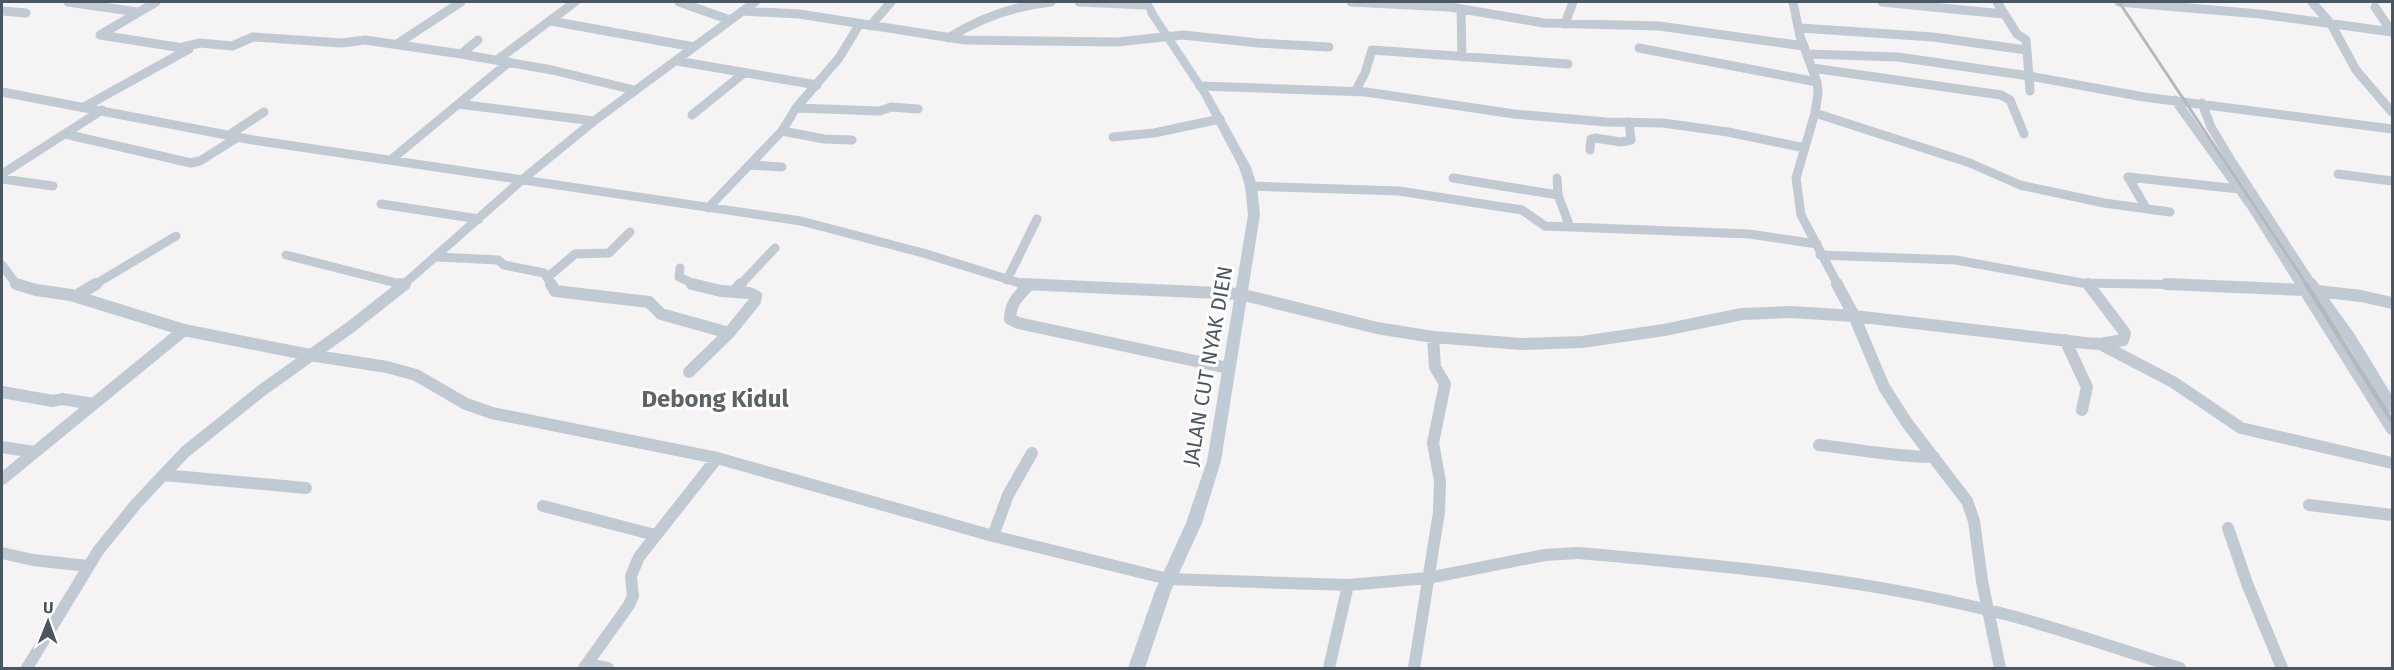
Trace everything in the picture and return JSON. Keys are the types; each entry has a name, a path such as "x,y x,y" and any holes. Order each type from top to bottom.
{"main road":[{"name":"JALAN CUT NYAK DIEN","path":"1136,669 1168,579 1194,523 1210,477 1221,431 1228,368 1254,215 1251,186 1245,167 1220,119 1147,3"}],"street":[{"path":"2,10 15,2"},
{"path":"68,2 138,12"},
{"path":"84,107 189,50 183,47 100,35 156,2"},
{"path":"397,44 461,2"},
{"path":"497,60 575,2"},
{"path":"679,2 730,20"},
{"path":"27,669 88,566 130,512 185,452 404,285 523,178 594,121 755,2"},
{"path":"870,26 891,2"},
{"path":"948,38 973,22 988,16 1030,3 1051,2"},
{"path":"1079,2 1147,3"},
{"path":"1352,2 1461,9 1510,19 1565,24 1659,26 1805,50 1898,57 2029,76 2144,97 2392,129"},
{"path":"1565,24 1573,2"},
{"path":"1793,2 1805,50 1817,82 1815,112 1795,186 1801,215 1854,316 1884,387 1907,423 1957,486 1971,511 2000,669"},
{"path":"1882,2 2003,14"},
{"path":"1997,2 2017,34 2026,40 2030,91"},
{"path":"2119,2 2260,14 2392,32"},
{"path":"2312,2 2331,24 2355,70 2392,112"},
{"path":"2375,7 2392,32"},
{"path":"1461,9 1462,57"},
{"path":"2,10 26,13"},
{"path":"742,11 798,14 948,38 1100,43 1192,35 1258,43 1329,47"},
{"path":"551,21 694,47"},
{"path":"708,208 782,131 796,108 839,58 859,25"},
{"path":"1800,28 1933,36 2026,50"},
{"path":"183,47 196,43 232,46 253,37 342,43 361,40 509,62 634,90"},
{"path":"460,54 478,40"},
{"path":"1639,48 1817,82"},
{"path":"1356,90 1365,73 1372,50 1568,64"},
{"path":"677,61 817,85"},
{"path":"392,159 509,62"},
{"path":"1812,68 2001,95 2010,100 2024,134"},
{"path":"692,115 744,73"},
{"path":"1200,86 1356,90 1514,114 1663,123 1717,130 1805,148"},
{"path":"2,92 234,136 523,178 825,226 922,252 1028,286 1240,294 1377,328 1432,337 1521,344 1582,342 1664,330 1742,314 1791,312 1854,316 2101,344 2123,340 2125,333 2087,283"},
{"path":"2175,100 2239,189 2392,429"},
{"path":"2202,103 2211,127 2230,159 2350,338 2392,407"},
{"path":"458,104 594,121"},
{"path":"796,108 880,111 891,107 918,109"},
{"path":"2,174 102,110"},
{"path":"65,134 191,163 200,161 264,112"},
{"path":"1815,112 1970,163 2020,185 2104,203 2170,212"},
{"path":"1113,137 1154,133 1220,119"},
{"path":"1590,150 1590,139 1624,142 1631,140 1629,122"},
{"path":"782,131 824,139 852,140"},
{"path":"750,165 782,167"},
{"path":"2338,174 2392,181"},
{"path":"2146,208 2128,177 2239,189"},
{"path":"1453,178 1558,195"},
{"path":"1557,178 1558,195 1569,227"},
{"path":"2,179 53,186"},
{"path":"1251,186 1388,186 1522,210 1539,225 1749,234 1819,249 1956,260 2087,283 2304,290"},
{"path":"381,204 479,219"},
{"path":"1006,280 1037,219"},
{"path":"548,277 575,254 608,255 615,251 630,232"},
{"path":"76,297 176,236"},
{"path":"734,292 776,248"},
{"path":"286,255 404,285"},
{"path":"438,256 494,259 504,265 538,271 548,277 555,291 649,302 661,314 729,333"},
{"path":"2,265 6,281 36,290 76,297 184,330 310,355 387,366 416,375 466,404 492,413 717,458 993,536 1168,579 1348,585 1428,578 1508,560 1578,553 1790,575 1909,594 1989,610 2180,669"},
{"path":"680,268 679,277 686,282 734,292 746,291 756,296 755,301 729,333 689,372"},
{"path":"1028,286 1016,297 1010,308 1010,319 1018,323 1228,368"},
{"path":"2317,291 2361,296 2392,303"},
{"path":"2,479 184,330"},
{"path":"1414,669 1433,558 1441,494 1433,443 1445,384 1435,367 1432,337"},
{"path":"2065,340 2087,387 2082,410"},
{"path":"2101,344 2173,382 2241,428 2392,463"},
{"path":"2,392 53,401 60,399 94,404"},
{"path":"1819,445 1872,450 1905,457 1934,457"},
{"path":"2,447 34,452"},
{"path":"993,536 1008,495 1032,453"},
{"path":"608,669 587,666 629,605 633,596 631,576 634,566 717,458"},
{"path":"164,475 306,488"},
{"path":"2309,505 2392,515"},
{"path":"543,506 655,536"},
{"path":"2228,528 2248,586 2282,669"},
{"path":"2,553 33,560 88,566"},
{"path":"1329,669 1348,585"}],"railway":[{"path":"2119,2 2307,285"},
{"path":"2306,284 2392,421"}],"district":[{"name":"Debong Kidul","path":"715,399"}]}
